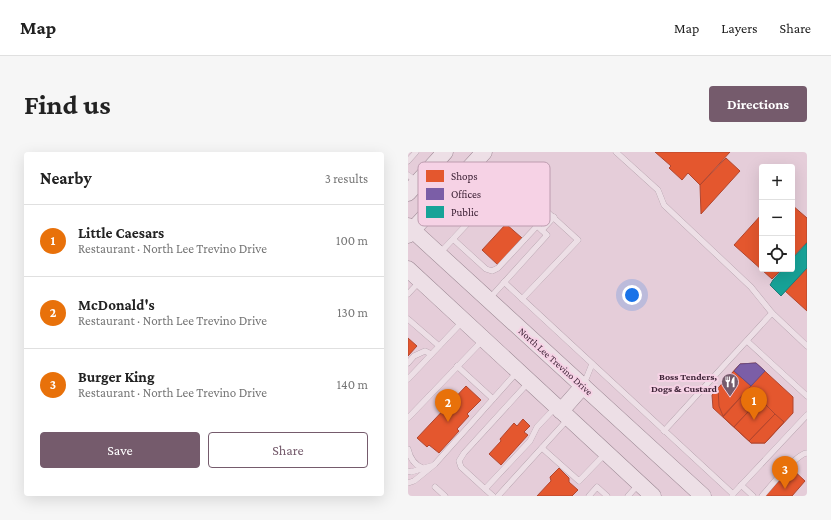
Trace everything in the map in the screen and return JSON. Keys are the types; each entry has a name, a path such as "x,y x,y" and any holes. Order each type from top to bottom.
{"main road":[{"path":"434,162 445,152"},
{"path":"475,162 484,152"},
{"path":"410,230 418,222"},
{"name":"North Lee Trevino Drive","path":"410,230 439,254 703,496"},
{"path":"408,269 653,496"},
{"path":"562,412 583,386"}],"lane":[{"path":"408,160 416,152"},
{"path":"616,152 658,190 664,205 751,287 772,313 807,346"},
{"path":"522,299 578,240 550,214"},
{"path":"550,221 554,218"},
{"path":"439,254 465,226"},
{"path":"453,239 486,269 492,271 498,268 543,226"},
{"path":"489,300 547,235 540,228"},
{"path":"408,294 420,280"},
{"path":"504,282 732,495 807,414"},
{"path":"664,431 772,313"},
{"path":"408,319 439,346"},
{"path":"408,379 464,320"},
{"path":"408,424 409,417 484,339"},
{"path":"747,341 807,396"},
{"path":"408,362 414,356 425,351 431,354"},
{"path":"583,386 592,364"},
{"path":"457,366 493,399"},
{"path":"408,483 414,481 435,464 493,399 524,376"},
{"path":"493,496 461,467 459,461 524,376"},
{"path":"485,489 530,441 538,427 562,412"},
{"path":"498,496 542,448 562,412"},
{"path":"542,448 579,481 606,453"},
{"path":"408,449 414,464 424,468"},
{"path":"762,496 802,453 807,453"},
{"path":"408,471 411,472 435,464"},
{"path":"628,496 640,484"},
{"path":"741,485 753,496"},
{"path":"435,487 445,496"},
{"path":"590,496 598,487 607,496"}],"building: Shops":[{"path":"655,152 730,152 700,185 688,173 682,180 669,168 671,166"},
{"path":"726,158 740,171 701,214 700,185"},
{"path":"795,208 807,218 807,242 795,255"},
{"path":"759,217 759,267 734,245"},
{"path":"504,226 508,226 522,238 498,265 482,250"},
{"path":"807,268 807,311 785,291"},
{"path":"764,272 779,272 772,279"},
{"path":"408,338 417,346 408,356"},
{"path":"756,363 793,397 793,413 765,443 751,443 713,408 712,395 740,364"},
{"name":"Boss Tenders, Dogs & Custard","path":"734,371 751,386 723,416 719,406 718,388"},
{"path":"466,386 481,400 467,414 469,416 457,429 459,431 439,453 429,445 427,447 417,438"},
{"path":"749,388 760,399 734,427 723,417"},
{"path":"760,399 775,414 749,441 734,427"},
{"path":"775,414 784,422 765,443 751,443 749,441"},
{"path":"523,419 530,426 524,432 528,435 501,465 489,454 514,423 517,426"},
{"path":"559,468 569,478 569,482 578,490 572,496 537,496 551,481 550,477"},
{"path":"791,468 805,481 792,496 765,496"}],"building: Offices":[{"path":"756,363 765,371 751,386 734,371 740,364"}],"building: Public":[{"path":"807,243 807,268 781,296 770,285 780,272 795,272 795,256"}],"place":[{"name":"Boss Tenders, Dogs & Custard","path":"730,397"},
{"name":"Little Caesars","path":"754,420"},
{"name":"McDonald's","path":"448,422"},
{"name":"Burger King","path":"785,489"}]}
